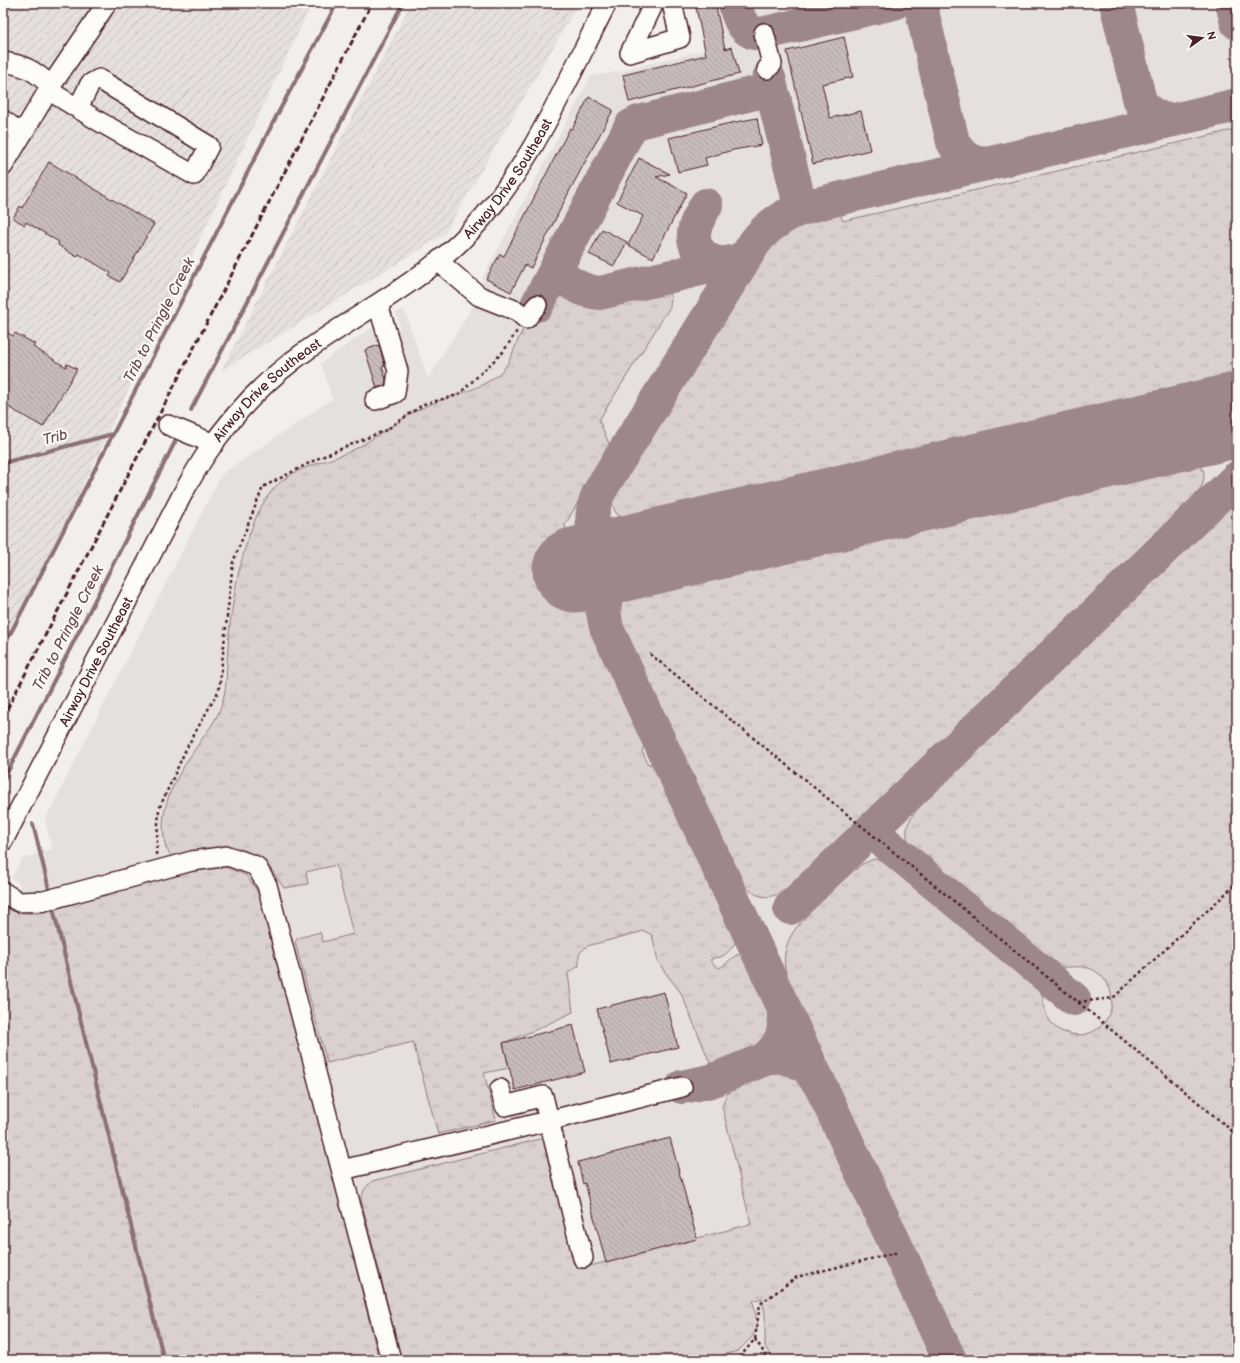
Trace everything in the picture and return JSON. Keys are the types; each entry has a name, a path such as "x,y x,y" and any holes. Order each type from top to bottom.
{"street":[{"path":"3,166 50,88 107,3"},
{"name":"Airway Drive Southeast","path":"3,842 183,493 214,444 236,415 274,376 321,341 421,275 459,243 486,215 522,165 541,132 607,3"},
{"path":"654,3 630,53 680,38 672,3"},
{"path":"764,33 772,64 767,69"},
{"path":"3,62 15,63 29,68 38,74 50,88 78,108 194,175 209,146 99,79 90,84 78,108"},
{"path":"3,120 22,134"},
{"path":"438,261 478,296 517,311 526,319 537,305"},
{"path":"375,400 395,393 398,371 378,304"},
{"path":"168,425 214,444"},
{"path":"3,892 19,902 44,901 192,861 228,856 256,866 267,885 391,1360"},
{"path":"342,1170 548,1121 682,1087"},
{"path":"500,1089 505,1106 543,1096 583,1258"}],"path":[{"path":"155,871 159,809 186,749 219,690 233,562 263,487 319,458 386,430 424,404 458,395 503,352 526,319"},
{"path":"650,654 1078,1002 1237,1135"},
{"path":"1078,1002 1113,998 1237,883"},
{"path":"728,1360 740,1357 755,1339 760,1304 797,1277 899,1252"},
{"path":"755,1339 769,1360"}],"shaded area":[{"path":"3,3 312,3 3,654"},
{"path":"411,3 579,3 444,235 221,371"},
{"path":"693,3 1237,3 1237,1360 3,1360 3,907 8,909 21,884 11,878 22,859 52,849 45,820 221,475 332,399 321,363 375,325 393,330 400,327 396,313 404,309 428,378 483,290 483,277 591,76 611,73 704,50"}],"green space":[{"path":"1237,129 1237,385 642,525 630,524 620,517 615,511 612,503 617,491 763,256 775,241 790,228 804,222 840,213 843,221"},
{"path":"567,287 581,295 595,299 606,299 657,287 666,291 671,297 670,307 599,420 610,446 565,525 566,533 585,611 645,743 642,751 648,764 655,764 737,940 730,950 720,957 712,958 711,962 719,968 739,954 743,953 771,1013 770,1028 765,1039 761,1043 743,1053 711,1065 681,993 658,961 652,935 644,931 587,946 579,954 579,966 568,973 573,1012 503,1043 509,1068 484,1073 496,1120 438,1134 413,1042 327,1063 295,942 298,938 320,932 323,942 353,934 336,865 306,872 308,884 284,888 271,869 258,857 244,850 226,847 176,859 167,850 165,844 163,824 165,810 168,798 180,773 214,721 223,701 226,686 229,631 235,589 246,545 253,525 261,507 270,493 279,484 298,471 351,451 414,412 434,403 474,389 492,379 501,372 509,362 528,323 543,310 554,292"},
{"path":"1183,457 1195,460 1202,468 1204,479 1199,491 785,890 768,897 753,893 743,885 623,625 621,605 626,596 643,585"},
{"path":"1237,501 1237,1360 965,1360 790,985 784,958 786,946 791,936 806,917 857,868 874,859 890,862 1037,981 1042,993 1047,1016 1057,1029 1065,1033 1080,1035 1092,1032 1101,1026 1108,1016 1111,1006 1111,994 1107,983 1098,973 1092,969 1080,967 1057,967 1051,965 916,856 909,844 907,834 908,825 912,817 925,802"},
{"path":"222,866 246,875 266,904 379,1360 3,1360 3,907 24,913 45,912 184,872"},
{"path":"777,1070 794,1076 807,1090 933,1360 773,1360 765,1346 765,1314 762,1298 753,1301 758,1326 752,1337 738,1351 702,1360 389,1360 389,1357 400,1353 361,1199 364,1190 372,1181 544,1138 578,1269 751,1224 722,1106 727,1094 767,1073"}],"building":[{"path":"704,3 715,3 725,49 732,47 739,74 629,102 623,75 706,55 696,7 705,5"},
{"path":"844,37 853,77 822,84 830,118 861,111 870,150 813,164 787,51"},
{"path":"589,97 613,110 569,192 531,268 525,265 511,292 486,279 500,254 504,256 570,128 572,129"},
{"path":"757,118 762,145 733,150 705,158 707,165 678,172 669,138"},
{"path":"639,158 670,174 656,177 687,193 653,258 628,245 643,216 617,202"},
{"path":"49,162 154,224 120,282 109,276 111,273 79,254 77,257 58,245 59,242 26,222 25,225 13,218 20,206 22,208"},
{"path":"602,229 627,242 614,266 589,254"},
{"path":"3,330 13,336 15,333 35,344 33,347 66,367 67,364 77,369 43,427 3,404"},
{"path":"379,345 385,366 382,367 386,379 385,385 377,388 365,350"},
{"path":"664,992 678,1047 611,1064 597,1009"},
{"path":"573,1025 585,1072 515,1090 503,1043"},
{"path":"670,1138 697,1239 606,1263 578,1162"}],"waterway":[{"name":"Trib to Pringle Creek","path":"3,648 277,115 337,3"},
{"name":"Trib to Pringle Creek","path":"191,410 403,3"},
{"name":"Trib","path":"3,463 113,434"},
{"name":"Trib to Pringle Creek","path":"3,781 175,442"},
{"path":"33,824 50,893"},
{"path":"52,904 164,1360"}],"taxiway":[{"path":"735,3 742,24 750,31 761,34 894,3"},
{"path":"920,3 953,142 959,151 971,161 987,164"},
{"path":"1116,3 1140,101 1146,109 1154,115 1162,119 1173,120"},
{"path":"1232,3 1237,23"},
{"path":"769,78 798,197 805,203 814,204"},
{"path":"537,305 631,126 639,122 763,91 770,94 775,100"},
{"path":"950,1360 607,629 604,618 604,608 608,590 632,557 603,543 598,537 594,531 592,516 593,508 602,487 755,242 762,233 779,220 797,210 818,204 1237,105"},
{"path":"706,205 696,225 694,235 697,248 701,254 707,258 720,263 727,263"},
{"path":"558,264 562,276 567,280 580,288 600,293 739,260 745,257"},
{"path":"790,908 1237,478"},
{"path":"871,831 1074,999"},
{"path":"783,1005 784,1029 780,1041 765,1059 778,1056 793,1060 806,1066 817,1081"},
{"path":"682,1087 711,1081 765,1059"}],"runway":[{"path":"575,570 1237,415"}],"railway":[{"path":"3,717 372,3"}]}
